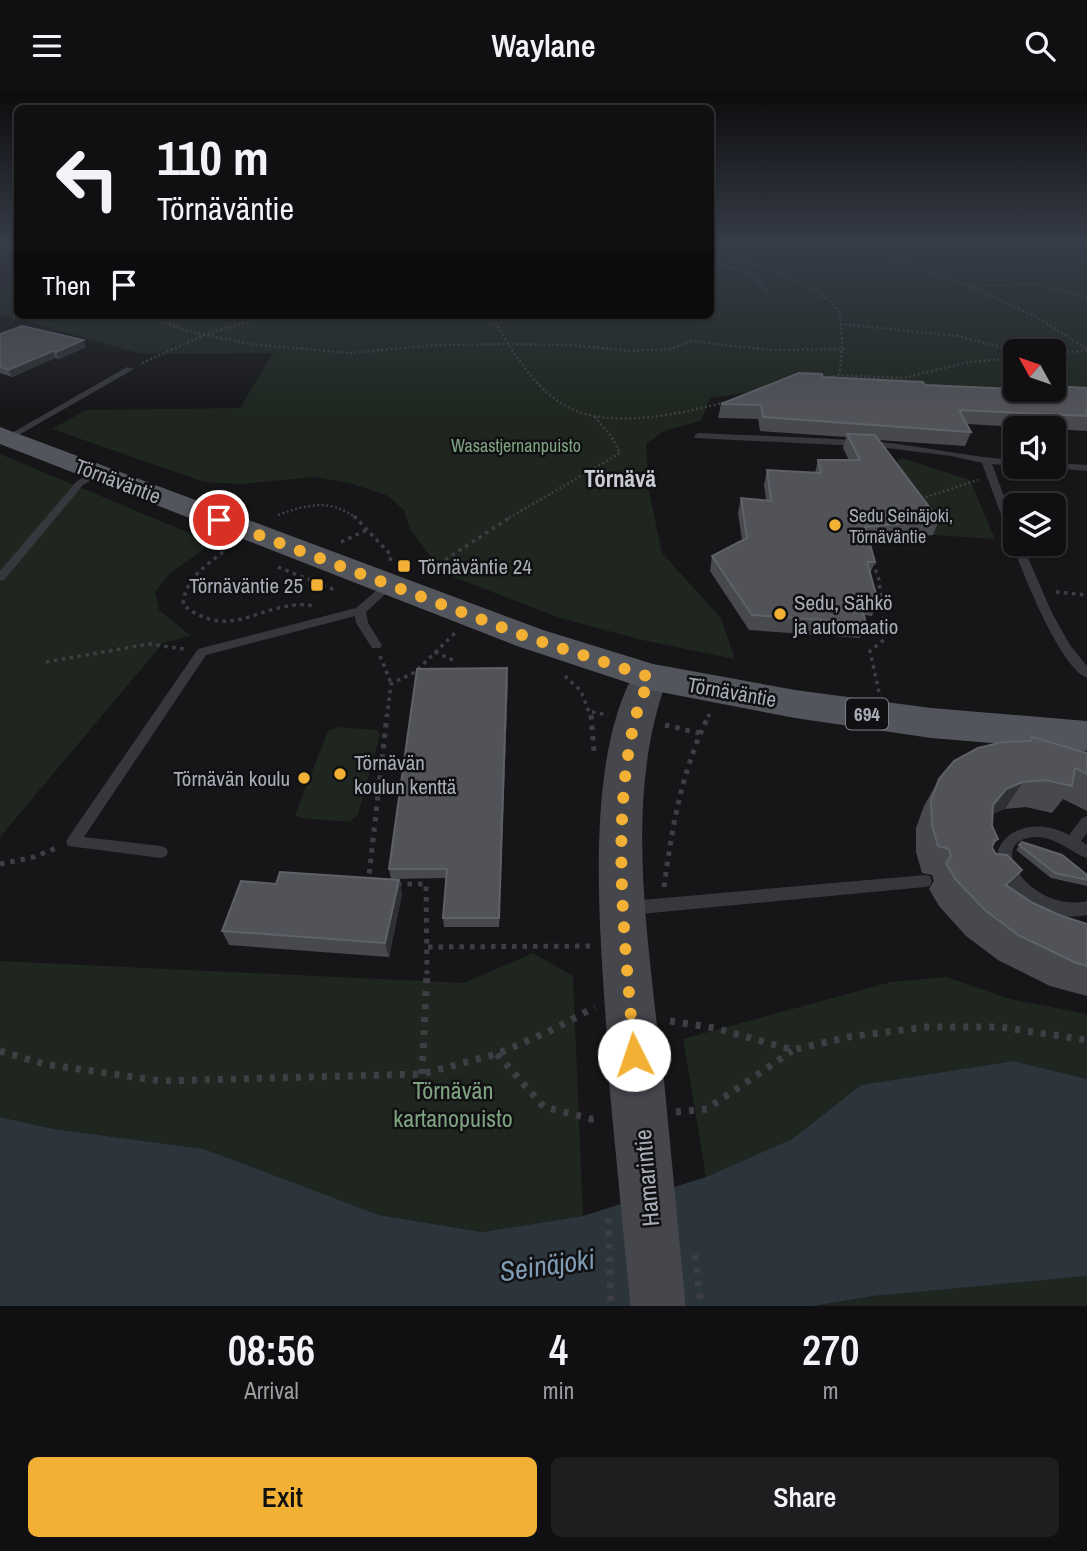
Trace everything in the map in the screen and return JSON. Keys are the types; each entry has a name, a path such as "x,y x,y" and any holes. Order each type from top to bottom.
{"main road":[{"name":"Törnäväntie","path":"3,437 580,656 650,677 716,690 931,723 1087,736"},
{"name":"Hamarintie","path":"650,677 635,720 627,761 623,827 642,907 644,1031 658,1306"}],"lane":[{"path":"3,437 130,369"},
{"path":"698,436 892,446 1003,462"},
{"path":"986,461 1003,507"},
{"path":"1066,467 1087,468"},
{"path":"0,578 80,483 97,473"},
{"path":"1022,556 1037,591 1075,662 1087,674"},
{"path":"161,852 73,842 202,652 360,611 384,582"},
{"path":"360,611 362,624 376,645"},
{"path":"1073,841 1087,822"},
{"path":"1087,852 1073,841 1045,831 1019,832 1009,839 1005,847 1002,873 1034,898 1052,907 1077,911 1087,908"},
{"path":"642,907 925,881"}],"path":[{"path":"830,301 841,312 840,324 845,349 839,375"},
{"path":"1001,301 1035,316 1087,350"},
{"path":"158,319 186,331 250,344 350,353 436,345 507,344 573,345 628,351 671,349 691,341 769,350 845,349"},
{"path":"130,369 207,334 255,319"},
{"path":"493,319 507,344 538,381 567,407 594,415 639,417 673,414 735,400"},
{"path":"840,324 958,336 1003,348"},
{"path":"1066,353 1087,350"},
{"path":"814,380 839,375 903,378 969,362 1003,359"},
{"path":"424,573 498,524 620,453 611,436 594,415"},
{"path":"275,565 317,585 384,582 391,555 348,509 329,503 303,504 278,515"},
{"path":"332,547 369,529"},
{"path":"223,552 194,576 182,591 183,605 193,616 211,623 233,622 295,604 311,604 342,615"},
{"path":"872,560 879,580 885,639 870,651 880,699"},
{"path":"1037,591 1087,594"},
{"path":"391,684 415,672 457,632 446,628"},
{"path":"46,662 149,644 202,652"},
{"path":"376,645 391,684 368,884 379,884"},
{"path":"435,652 457,662"},
{"path":"557,673 568,678 584,695 592,712 594,757"},
{"path":"642,907 699,733 710,712 716,690"},
{"path":"0,864 34,857 73,842"},
{"path":"391,884 426,884 428,947 422,1074"},
{"path":"428,947 596,946 596,958"},
{"path":"0,1051 44,1064 161,1081 422,1074 497,1054 552,1030 598,1005 644,1031 715,1028 793,1050 848,1037 926,1027 1000,1027 1087,1040"},
{"path":"644,1031 668,1008"}],"green space":[{"name":"Wasastjernanpuisto","path":"0,301 14,301 14,318 0,314"},
{"name":"Wasastjernanpuisto","path":"714,301 1087,301 1087,392 1066,391 1066,339 1003,339 1003,390 812,382 710,398 701,421 663,431 646,444 649,491 662,553 721,618 735,659 642,640 560,618 443,573 410,529 404,510 386,495 349,483 314,477 242,484 204,482 52,429 86,410 240,408 273,353 142,354 18,319 714,319"},
{"path":"0,454 213,543 170,573 155,592 159,610 191,636 163,643 0,837"},
{"path":"902,458 970,480 995,539 933,535 884,468"},
{"name":"Törnävän koulun kenttä","path":"338,727 377,730 380,735 358,814 350,822 301,818 295,815 328,731"},
{"name":"Törnävän kartanopuisto","path":"533,953 573,976 583,1216 482,1232 379,1215 204,1149 54,1129 0,1117 0,961 464,983"},
{"path":"946,977 1010,999 1087,1014 1087,1079 1013,1061 861,1085 792,1139 706,1177 683,1039 891,982"},
{"path":"1087,1276 1087,1306 813,1306 874,1296"}],"water":[{"name":"Seinäjoki","path":"1013,1061 1087,1079 1087,1276 874,1296 813,1306 0,1306 0,1117 54,1129 204,1149 379,1215 482,1232 583,1216 706,1177 792,1139 861,1085"}],"building":[{"path":"22,326 83,340 8,370 0,367 0,334"},
{"path":"799,373 822,374 823,377 923,382 925,385 1003,388 1003,403 1066,403 1066,387 1087,388 1087,416 959,410 971,432 763,417 761,405 721,404"},
{"path":"847,434 875,435 939,520 865,527 875,562 867,562 878,601 859,599 866,623 752,615 712,556 747,538 741,498 771,501 767,470 821,473 818,460 860,460"},
{"path":"507,668 499,918 443,918 447,869 389,869 417,669"},
{"path":"1032,737 1087,753 1087,774 1075,768 1072,786 1045,780 1023,782 1006,789 993,805 992,826 998,839 994,841 992,848 996,854 1007,855 1022,870 1006,885 1033,903 1087,924 1087,966 1018,935 985,910 956,880 946,863 951,856 949,849 938,846 932,825 931,801 939,779 954,761 978,748 1003,742 1031,741"},
{"path":"1022,842 1062,855 1087,875 1087,880 1055,873 1019,845"},
{"path":"280,872 399,880 385,943 222,931 241,881 276,884"}],"place":[{"name":"Sedu Seinäjoki, Törnäväntie","path":"835,525"},
{"name":"Törnäväntie 24","path":"404,566"},
{"name":"Törnäväntie 25","path":"317,585"},
{"name":"Sedu, Sähkö ja automaatio","path":"780,614"},
{"name":"Törnävän koulun kenttä","path":"340,774"},
{"name":"Törnävän koulu","path":"304,778"}],"district":[{"name":"Törnävä","path":"620,478"}],"route":[{"path":"219,520 530,638 650,677 635,720 627,761 623,827 623,909 634,1055"}]}
